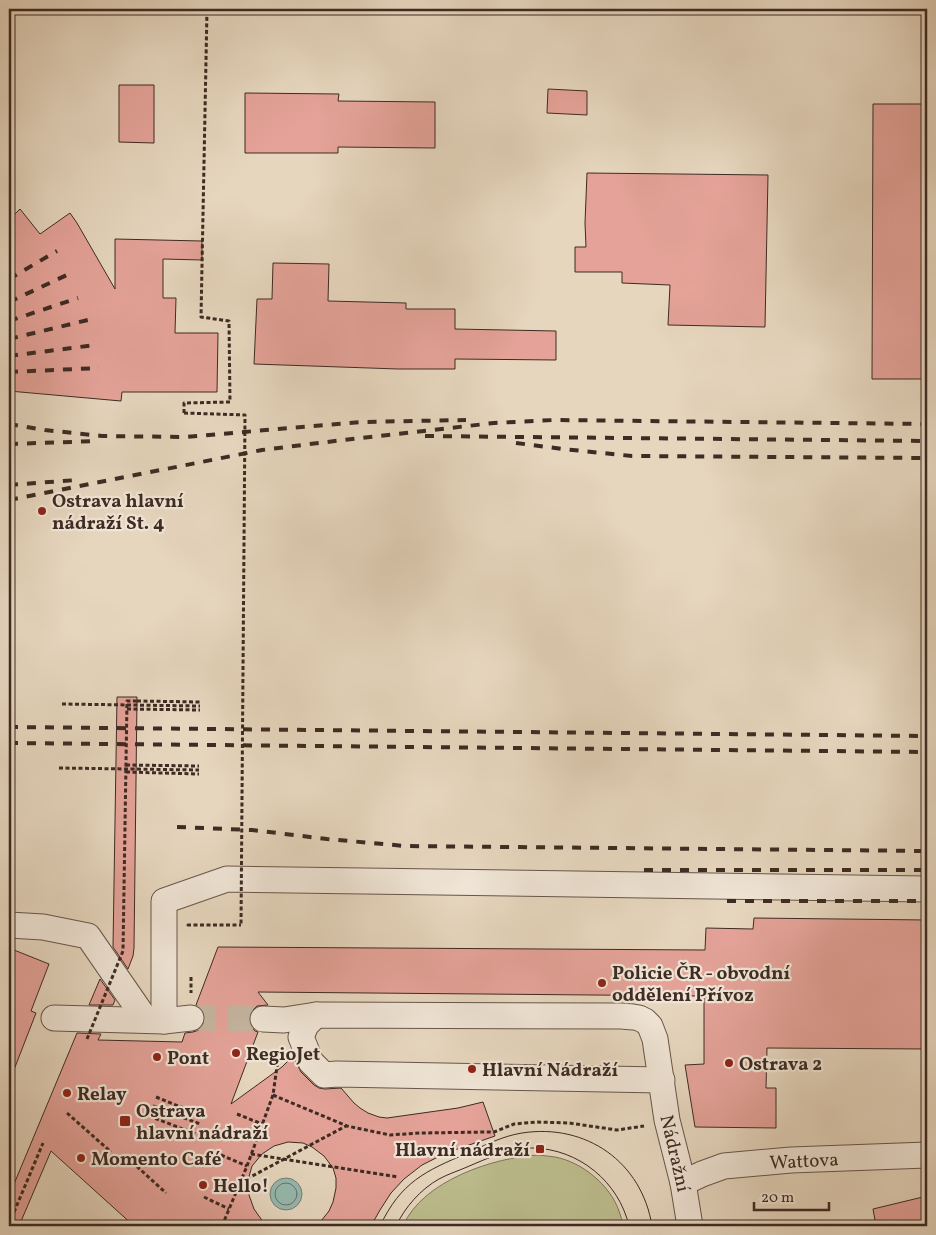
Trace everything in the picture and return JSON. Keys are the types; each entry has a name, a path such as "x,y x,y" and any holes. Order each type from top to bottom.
{"street":[{"path":"155,1020 164,902 228,879 927,889"},
{"path":"9,925 43,927 88,936 155,1020"},
{"path":"263,1020 284,1020 316,1015"},
{"path":"316,1015 306,1025 301,1037 311,1062 324,1075 662,1080"},
{"name":"Nádražní","path":"316,1015 621,1016 639,1018 645,1021 650,1026 656,1039 667,1120 683,1183 690,1226"},
{"path":"54,1018 155,1020 191,1018"},
{"name":"Wattova","path":"683,1183 724,1166 791,1160 927,1156"}],"path":[{"path":"189,933 188,925 241,925 245,415 184,413 184,402 230,402 229,320 201,317 207,9"},
{"path":"62,704 116,704 125,705 200,706 138,705 127,701 125,705 124,951 87,1039"},
{"path":"59,768 199,770 124,768"},
{"path":"191,968 192,986"},
{"path":"222,1226 241,1182 272,1095"},
{"path":"156,1097 203,1116"},
{"path":"152,1106 200,1124"},
{"path":"67,1112 111,1152"},
{"path":"237,1114 262,1124"},
{"path":"149,1116 196,1134"},
{"path":"241,1182 347,1126"},
{"path":"9,1225 42,1143"},
{"path":"251,1154 398,1177"},
{"path":"221,1155 247,1166"},
{"path":"132,1162 166,1193"},
{"path":"204,1197 229,1209"}],"green space":[{"path":"539,1155 565,1160 585,1169 594,1176 615,1201 624,1226 403,1226 412,1210 426,1196 461,1174 501,1161"}],"water":[{"path":"286,1178 292,1179 297,1183 301,1188 301,1200 297,1205 292,1209 286,1210 280,1209 275,1205 271,1200 270,1194 271,1188 275,1183 280,1179"}],"building":[{"path":"119,85 154,85 154,143 119,142"},
{"path":"548,89 587,91 587,115 547,113"},
{"path":"245,93 339,94 338,101 435,102 435,148 338,147 338,153 245,153"},
{"path":"873,104 927,104 927,379 872,379"},
{"path":"587,173 768,175 765,327 668,325 670,285 622,283 622,272 575,272 575,247 586,247"},
{"path":"20,209 40,234 70,213 115,289 115,239 202,241 202,260 163,259 163,298 176,298 175,333 218,333 217,392 122,392 121,401 9,391 9,220"},
{"path":"273,263 329,264 328,301 406,303 406,309 455,309 455,329 556,331 556,360 455,359 455,369 254,364 257,299 272,299"},
{"path":"117,697 137,697 134,948 128,969 113,947"},
{"path":"754,918 927,920 927,1049 767,1048 766,1088 776,1088 776,1128 695,1127 685,1065 704,1064 704,996 258,992 268,1005 257,1006 251,1012 249,1018 250,1025 258,1032 231,1104 282,1067 293,1056 301,1072 314,1085 325,1089 341,1088 360,1108 379,1117 387,1118 458,1108 483,1102 495,1136 446,1153 422,1165 404,1179 391,1193 371,1226 317,1226 329,1211 333,1202 336,1178 333,1168 324,1156 303,1143 288,1142 274,1146 262,1154 252,1166 248,1180 249,1195 254,1209 266,1226 134,1226 51,1151 19,1226 9,1226 9,1196 77,1033 101,1034 98,1040 182,1042 185,1033 199,1030 204,1023 205,1016 203,1010 196,1005 218,947 705,950 706,928 753,929"},
{"path":"9,948 49,964 31,1011 36,1013 10,1080 9,1080"},
{"path":"100,979 115,1000 113,1005 89,1005"},
{"path":"927,1196 927,1226 876,1226 873,1209"}],"tunnel":[{"path":"191,1018 263,1019"}],"tram line":[{"path":"380,1226 388,1211 406,1188 427,1172 488,1144 515,1134 546,1132 568,1134 589,1141 607,1152 623,1166 636,1183 646,1203 652,1226"},
{"path":"396,1226 414,1199 439,1179 499,1154 524,1148 550,1150 566,1154 594,1171 616,1195 624,1210 629,1226"}],"railway":[{"path":"9,279 57,251"},
{"path":"9,302 69,274"},
{"path":"9,321 78,298"},
{"path":"9,339 88,320"},
{"path":"9,356 95,345"},
{"path":"9,372 99,368"},
{"path":"9,424 102,436 185,437 361,422 466,420"},
{"path":"9,500 262,450 494,423 554,420 927,424"},
{"path":"425,436 927,441"},
{"path":"9,444 98,441"},
{"path":"516,443 632,456 927,458"},
{"path":"9,485 77,480"},
{"path":"9,727 927,736"},
{"path":"9,743 927,752"},
{"path":"177,827 252,830 405,846 927,851"},
{"path":"644,870 927,870"},
{"path":"727,901 927,901"}],"place":[{"name":"Ostrava hlavní nádraží St. 4","path":"42,511"},
{"name":"Policie ČR - obvodní oddělení Přívoz","path":"602,983"},
{"name":"RegioJet","path":"236,1053"},
{"name":"Pont","path":"157,1057"},
{"name":"Ostrava 2","path":"729,1063"},
{"name":"Hlavní Nádraží","path":"472,1069"},
{"name":"Relay","path":"67,1093"},
{"name":"Ostrava hlavní nádraží","path":"125,1121"},
{"name":"Hlavní nádraží","path":"540,1149"},
{"name":"Momento Café","path":"81,1158"},
{"name":"Hello!","path":"203,1185"}]}
